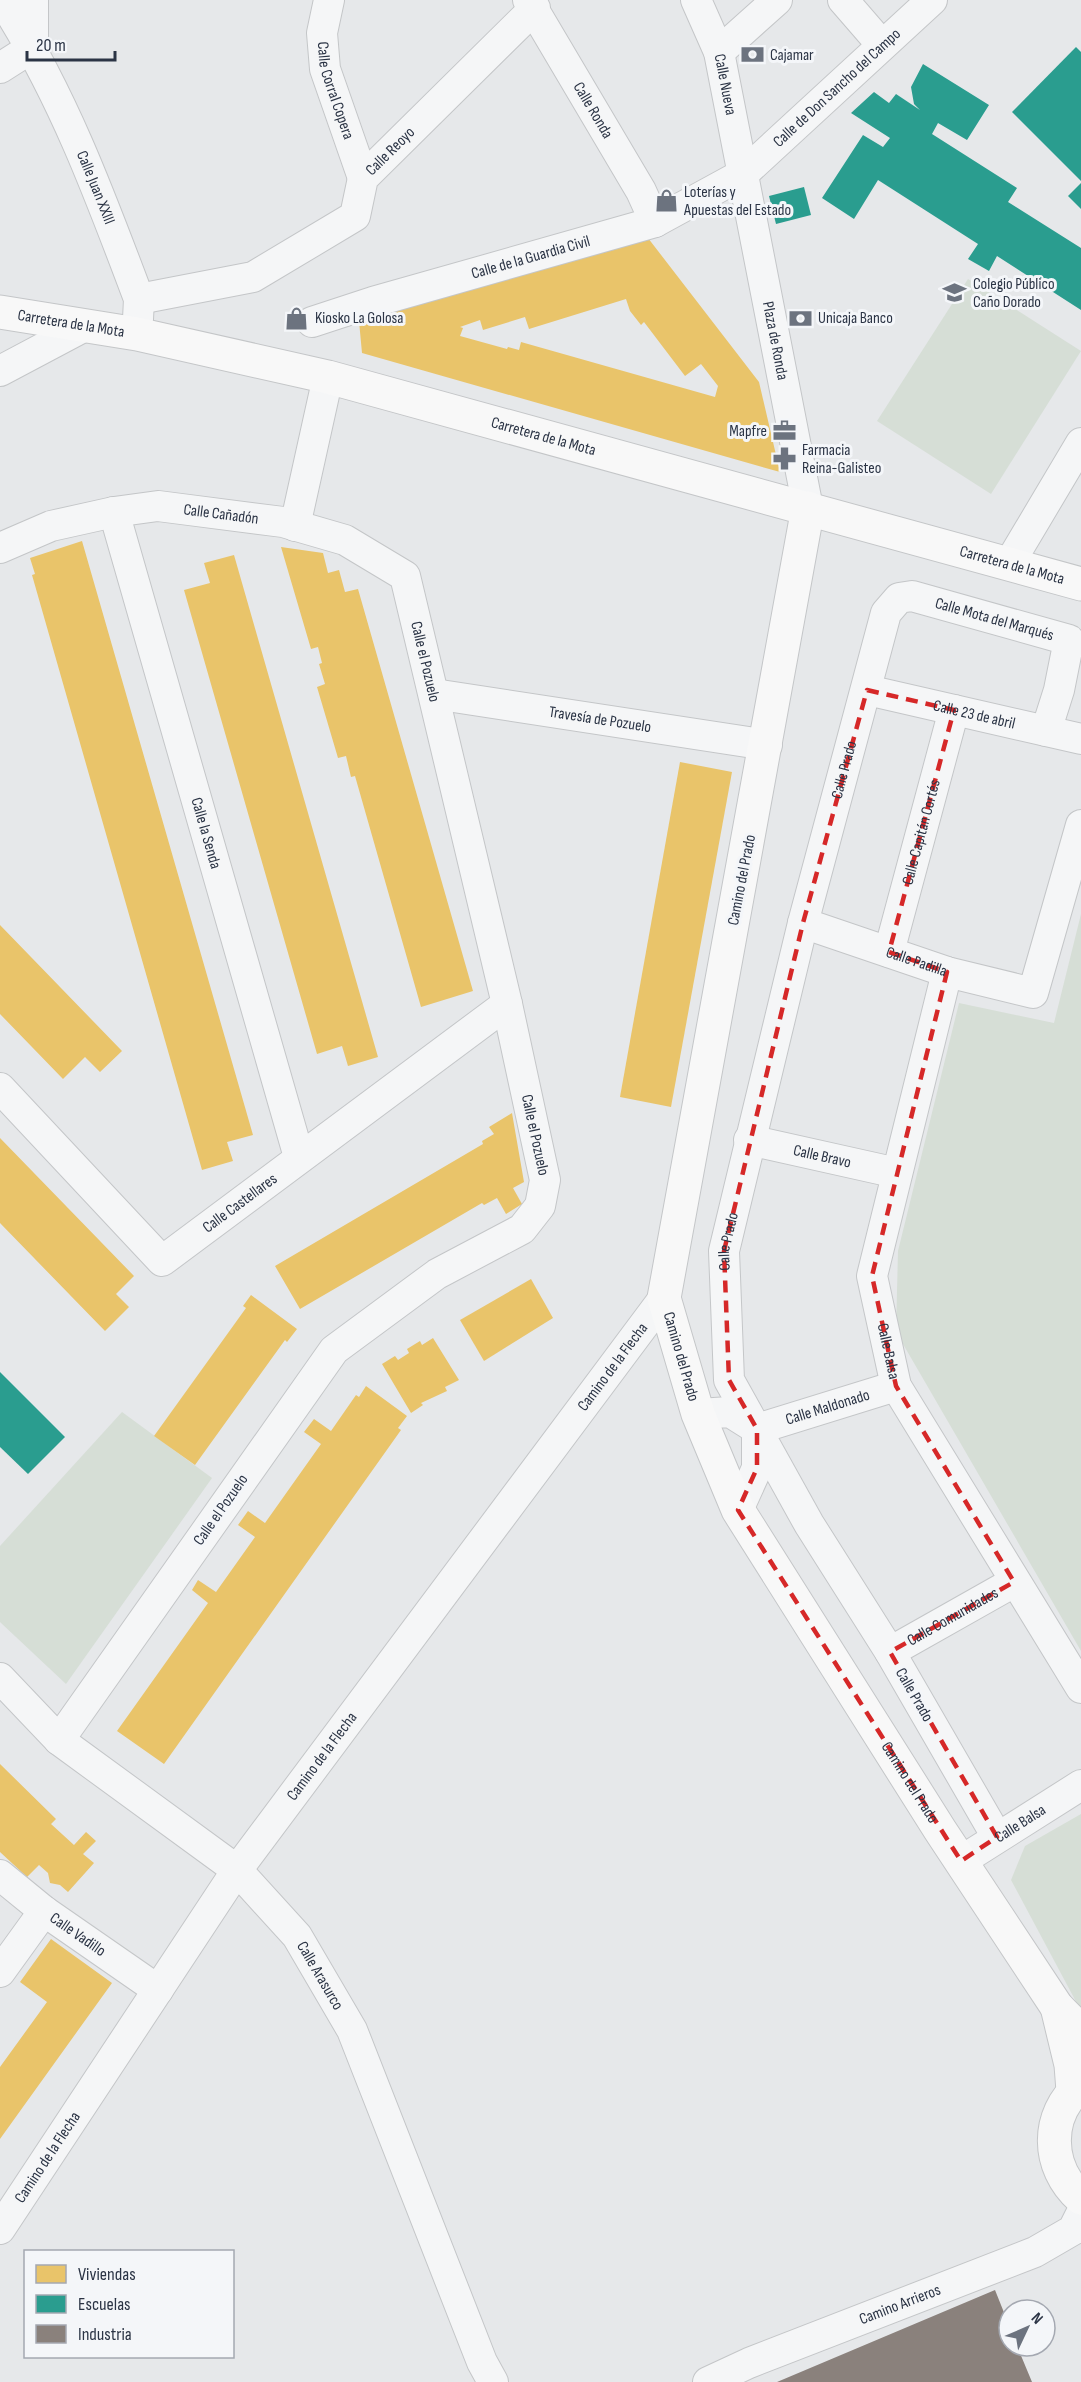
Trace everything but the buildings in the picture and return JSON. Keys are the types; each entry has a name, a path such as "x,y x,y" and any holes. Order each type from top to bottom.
{"main road":[{"name":"Carretera de la Mota","path":"0,312 138,334 328,377 1081,584"},
{"name":"Camino del Prado","path":"808,508 767,745 664,1298 698,1414 738,1510 961,1861 1057,2007 1081,2031"},
{"name":"Camino del Prado","path":"1057,2007 1077,2088"},
{"path":"1077,2088 1061,2109 1054,2129 1054,2150 1059,2171 1071,2189 1081,2198"}],"street":[{"name":"Calle Juan XXIII","path":"2,0 33,47 82,148 139,298 138,334"},
{"path":"0,68 33,47 33,0"},
{"name":"Calle Corral Copera","path":"329,0 322,33 325,69 363,178"},
{"name":"Calle Nueva","path":"696,0 719,52 743,174"},
{"path":"719,52 777,0"},
{"path":"843,0 882,45"},
{"name":"Calle de Don Sancho del Campo","path":"743,174 932,0"},
{"name":"Calle Reoyo","path":"139,298 253,277 355,216 363,178 531,4"},
{"name":"Calle Ronda","path":"531,4 641,191 655,222"},
{"name":"Calle de la Guardia Civil","path":"312,322 384,298 655,222 743,174"},
{"name":"Plaza de Ronda","path":"743,174 808,508"},
{"path":"0,371 83,327"},
{"path":"295,526 328,377"},
{"path":"1009,564 1081,443"},
{"name":"Calle Cañadón","path":"0,548 51,526 114,512 158,506 295,526"},
{"name":"Calle la Senda","path":"114,512 299,1157"},
{"name":"Calle el Pozuelo","path":"59,1740 334,1350 437,1274 522,1229 540,1206 546,1180 507,1004 405,576 345,540 295,526"},
{"name":"Calle Mota del Marqués","path":"899,597 912,596 1069,640 1059,690 1046,731"},
{"name":"Calle Prado","path":"899,597 886,613 803,923 724,1251 729,1380 809,1524 890,1652 996,1837"},
{"name":"Calle 23 de abril","path":"867,690 1081,739"},
{"name":"Travesía de Pozuelo","path":"434,694 767,745"},
{"name":"Calle Capitán Cortés","path":"889,952 954,710"},
{"name":"Calle Padilla","path":"803,923 947,972 1033,993 1081,825"},
{"name":"Calle Balsa","path":"947,972 872,1276 896,1386 1081,1689"},
{"name":"Calle Castellares","path":"0,1088 162,1261 507,1004"},
{"name":"Calle Bravo","path":"749,1140 897,1173"},
{"name":"Camino de la Flecha","path":"0,2229 237,1870 664,1298"},
{"name":"Calle Maldonado","path":"757,1429 896,1386"},
{"path":"698,1414 730,1412 757,1429 757,1468 738,1510"},
{"name":"Calle Comunidades","path":"890,1652 1014,1582"},
{"name":"Calle Arasurco","path":"0,1678 59,1740 237,1870 297,1936 352,2030 482,2362 493,2382"},
{"name":"Calle Balsa","path":"961,1861 1081,1785"},
{"name":"Calle Vadillo","path":"0,1875 44,1911 158,1990"},
{"path":"0,1972 44,1911"},
{"name":"Camino Arrieros","path":"708,2382 760,2358 1035,2252 1073,2230 1081,2214"}],"highlighted area":[{"path":"867,690 954,710 889,952 947,972 872,1276 896,1386 1014,1582 890,1652 997,1837 961,1861 738,1510 757,1468 757,1429 729,1380 724,1251 803,923"}],"shaded area":[{"path":"968,279 1081,351 991,494 877,421"},
{"path":"1081,914 1081,1651 896,1332 898,1251 959,1003 1054,1023"},
{"path":"122,1412 212,1478 66,1684 0,1622 0,1546"},
{"path":"1081,1814 1081,2011 1011,1880 1025,1846"}],"place":[{"name":"Cajamar","path":"752,55"},
{"name":"Loterías y Apuestas del Estado","path":"666,201"},
{"name":"Colegio Público Caño Dorado","path":"955,293"},
{"name":"Kiosko La Golosa","path":"297,318"},
{"name":"Unicaja Banco","path":"800,318"},
{"name":"Mapfre","path":"785,431"},
{"name":"Farmacia Reina-Galisteo","path":"784,459"}]}
